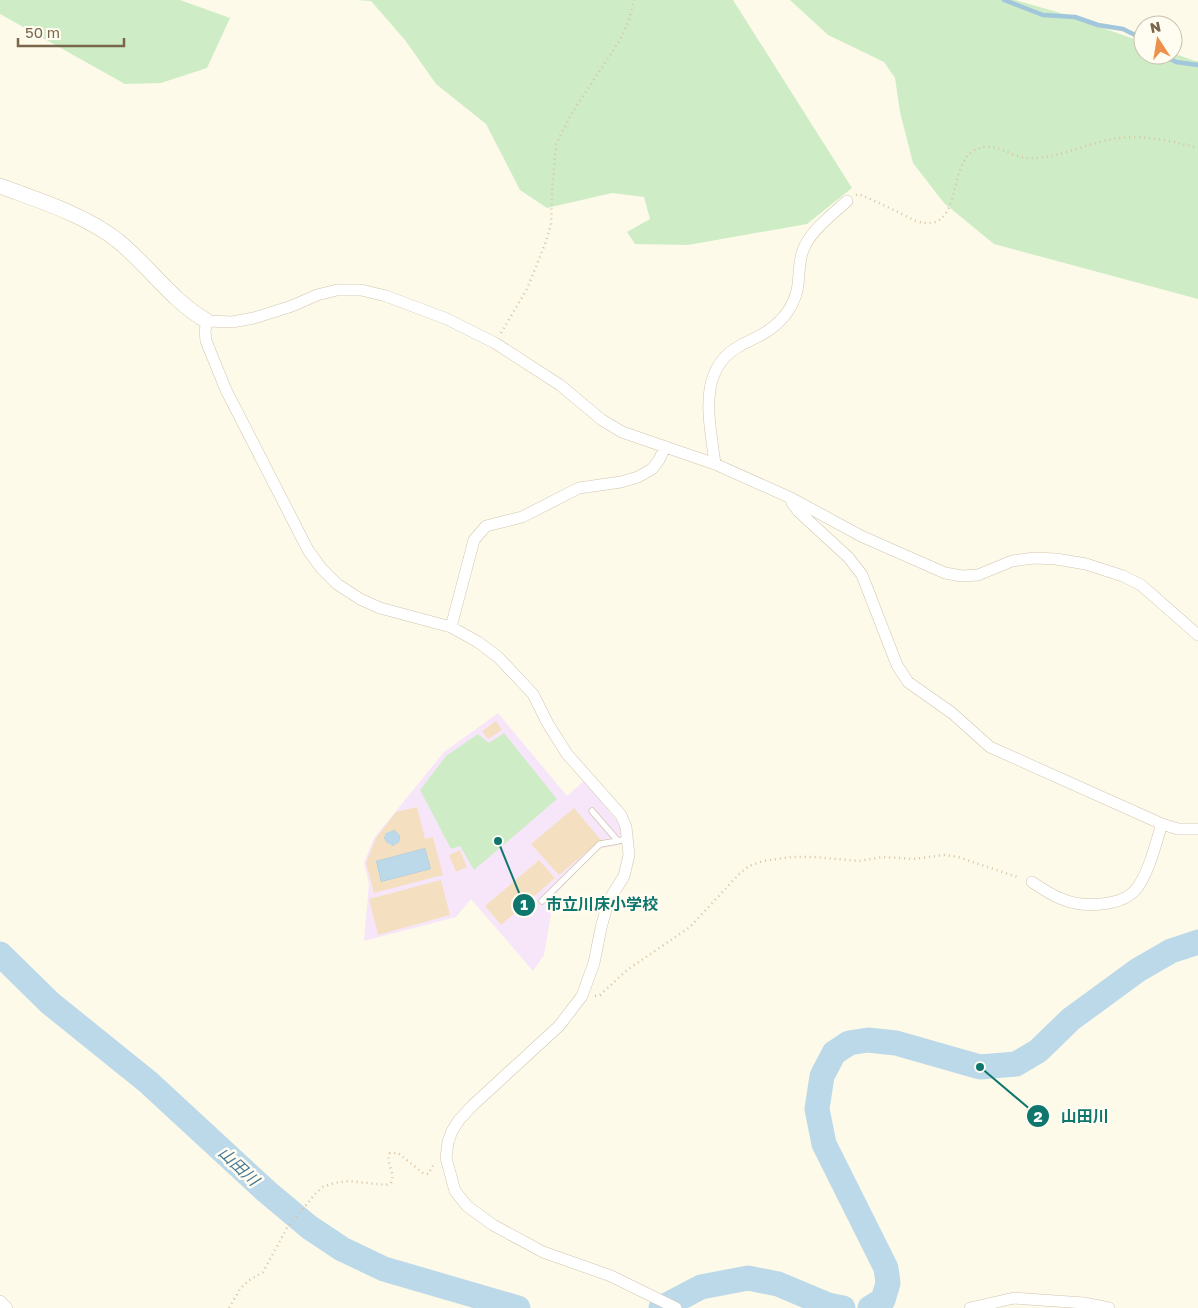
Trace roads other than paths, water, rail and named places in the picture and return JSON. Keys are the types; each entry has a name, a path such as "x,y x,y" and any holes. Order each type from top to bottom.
{"street":[{"path":"0,186 89,222 115,239 139,259 192,313 207,321 232,322 254,318 292,306 317,294 337,290 361,290 386,296 447,319 495,343 560,385 602,420 622,432 715,464 791,498 861,536 945,573 962,576 978,574 1012,561 1034,558 1056,558 1086,564 1123,576 1141,585 1198,635"},
{"path":"715,464 708,397 715,371 722,359 733,349 765,333 787,313 794,301 799,286 802,253 807,242 816,229 847,201"},
{"path":"207,321 206,341 226,390 308,550 321,568 337,584 360,599 380,608 451,627 478,642 498,657 533,694 548,724 567,754 621,815 626,827 623,840 629,855 624,876 608,902 594,963 582,996 559,1026 459,1120 448,1142 446,1158 455,1190 467,1206 493,1225 543,1252 611,1276 676,1308"},
{"path":"451,627 474,540 486,526 522,517 579,488 621,482 638,477 652,469 665,447"},
{"path":"791,498 798,511 848,558 862,575 897,665 908,682 952,713 990,747 1162,824 1178,828 1198,829"},
{"path":"1032,882 1062,900 1082,904 1109,903 1123,900 1136,889 1146,873 1162,824"},
{"path":"970,1308 1014,1298 1084,1303 1109,1308"},
{"path":"0,1301 7,1308"}],"lane":[{"path":"592,811 623,840"},
{"path":"542,901 600,844 623,840"}],"water":[{"path":"392,830 400,838 392,846 384,838"},
{"path":"425,848 431,869 381,882 376,861"}],"waterway":[{"path":"1004,0 1043,15 1075,17 1098,25 1123,29 1133,34"},
{"path":"1183,63 1198,65"},
{"name":"山田川","path":"870,1308 883,1300 888,1283 886,1268 824,1144 817,1109 822,1076 834,1053 849,1043 868,1040 896,1043 980,1067 1016,1064 1038,1051 1071,1019 1138,970 1171,951 1198,942"},
{"name":"山田川","path":"0,954 50,1003 148,1082 266,1191 309,1227 342,1249 384,1269 518,1308"},
{"name":"山田川","path":"661,1308 701,1287 748,1278 778,1284 828,1305 843,1308"}],"place":[{"name":"市立川床小学校","path":"498,841"},
{"name":"山田川","path":"980,1067"}]}
